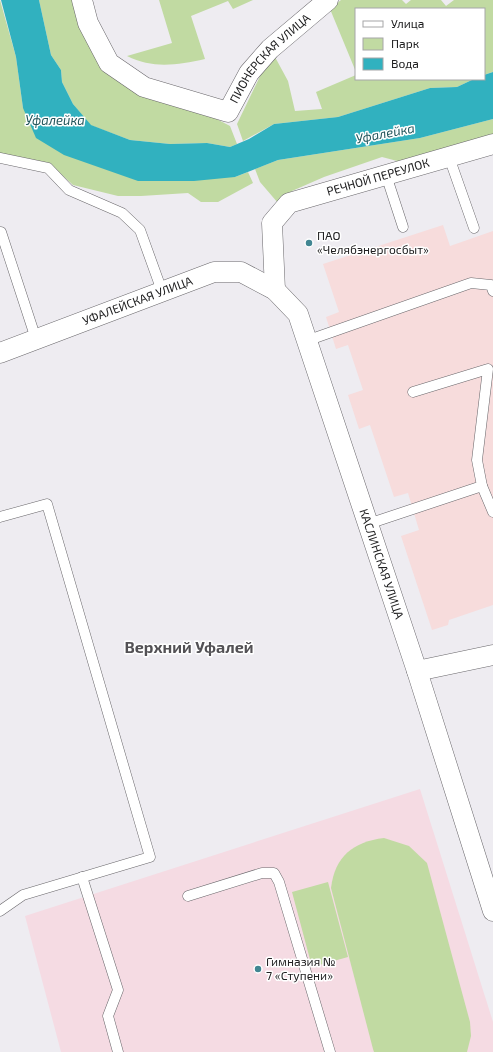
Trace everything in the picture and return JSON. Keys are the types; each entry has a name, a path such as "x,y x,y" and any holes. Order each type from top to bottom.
{"street":[{"name":"ПИОНЕРСКАЯ УЛИЦА","path":"82,0 88,22 109,62 144,87 228,112 249,73 270,49 328,0"},
{"name":"РЕЧНОЙ ПЕРЕУЛОК","path":"275,290 272,223 289,203 493,144"},
{"name":"УФАЛЕЙСКАЯ УЛИЦА","path":"0,353 214,272 241,272 275,290"},
{"name":"КАСЛИНСКАЯ УЛИЦА","path":"275,290 298,314 417,671 493,911"},
{"path":"417,671 493,655"}],"lane":[{"path":"449,157 474,228"},
{"path":"0,158 48,168 70,190 122,213 140,230 162,291"},
{"path":"386,175 403,227"},
{"path":"1,232 36,339"},
{"path":"306,341 471,282 491,285 493,290"},
{"path":"413,392 491,368 477,460 482,486 493,512"},
{"path":"368,524 482,486"},
{"path":"0,517 47,504 150,857 23,895 0,911"},
{"path":"188,896 262,873 274,873 279,882 330,1052"},
{"path":"82,877 118,990 108,1016 118,1052"}],"shaded area":[{"path":"443,225 450,246 493,231 493,605 449,620 448,625 432,630 401,536 419,530 408,493 394,497 370,425 359,429 348,395 363,390 348,345 336,349 326,317 339,312 323,264"},
{"name":"Гимназия № 7 «Ступени»","path":"420,789 493,1022 493,1052 61,1052 25,916"}],"green space":[{"path":"0,0 16,57 23,108 235,177 248,172 253,183 218,202 201,202 188,193 118,196 73,185 49,163 0,153"},
{"path":"39,0 76,0 95,55 230,126 237,144 230,147 207,143 170,144 130,140 90,125 73,104 62,82 61,70 51,55"},
{"path":"159,0 253,0 233,9 228,1 191,16 205,59 165,65 146,63 127,56 172,43"},
{"path":"341,0 402,0 406,4 411,0 441,0 446,6 454,0 493,0 493,72 485,75 485,8 355,8 355,70 330,9"},
{"path":"275,57 288,81 295,111 322,109 316,92 355,75 355,80 472,80 457,87 430,88 338,117 274,124 243,141 237,124 263,70"},
{"path":"493,119 493,137 401,162 382,157 324,177 292,191 278,203 260,182 255,169 278,160 420,138"},
{"path":"384,838 409,846 427,863 470,1022 471,1036 467,1052 374,1052 331,888 337,867 347,852 363,843"},
{"path":"328,882 348,957 312,967 292,892"}],"water":[{"name":"Уфалейка","path":"1,0 39,0 51,55 61,70 62,82 73,104 91,125 130,140 170,144 207,143 230,147 249,139 274,124 338,117 430,88 457,87 472,80 485,80 485,75 493,72 493,119 420,138 278,160 235,177 194,181 138,181 64,155 36,138 23,108 16,57"}],"place":[{"name":"ПАО «Челябэнергосбыт»","path":"309,243"},
{"name":"Гимназия № 7 «Ступени»","path":"258,969"}],"district":[{"name":"Верхний Уфалей","path":"189,647"}]}
